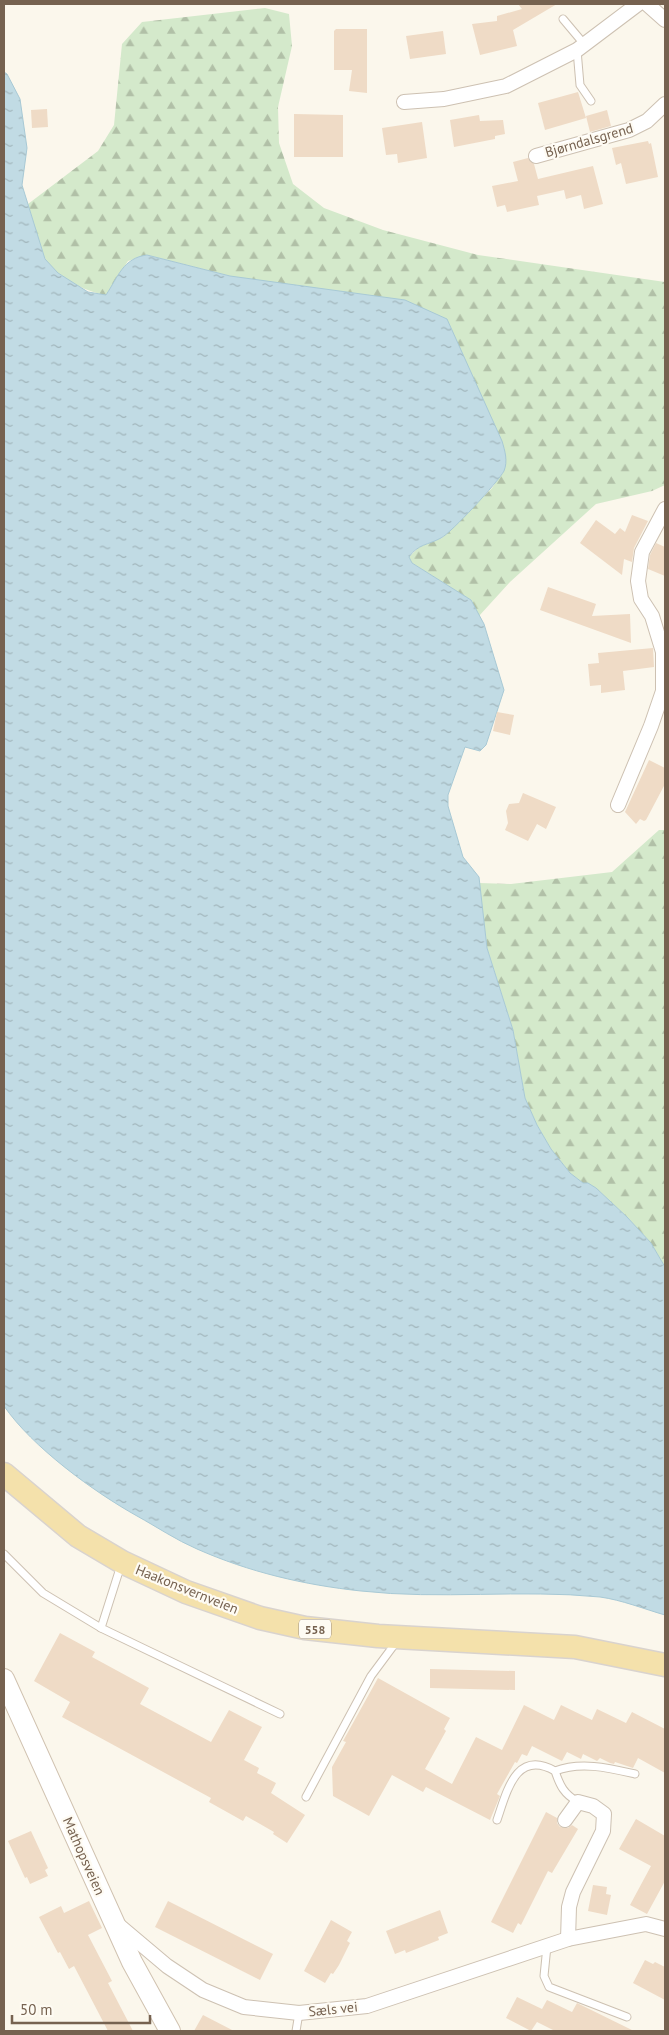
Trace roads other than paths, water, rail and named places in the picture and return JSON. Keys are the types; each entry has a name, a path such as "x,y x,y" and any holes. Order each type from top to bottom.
{"main road":[{"name":"Haakonsvernveien","path":"4,1474 78,1536 122,1562 186,1592 260,1618 305,1628 400,1637 575,1646 665,1665"},
{"name":"Mathopsveien","path":"4,1679 91,1875 132,1962 170,2031"}],"street":[{"path":"404,102 444,99 506,86 580,47 638,4"},
{"path":"647,4 665,20"},
{"name":"Bjørndalsgrend","path":"536,156 629,130 647,121 665,104"},
{"path":"618,805 651,726 663,691 663,652 652,616 641,599 638,581 642,552 665,509"},
{"path":"565,1820 578,1802 593,1806 604,1814 602,1831 573,1892 569,1907 568,1939"},
{"name":"Sæls vei","path":"114,1921 166,1966 203,1990 244,2007 299,2013 367,2006 568,1939 646,1924 665,1929"}],"lane":[{"path":"563,19 580,47 580,85 591,102"},
{"path":"4,1554 43,1593 100,1628 280,1714"},
{"path":"100,1628 122,1562"},
{"path":"306,1797 371,1676 400,1637"},
{"path":"497,1820 513,1779 521,1768 533,1764 544,1765 555,1771 560,1787 568,1797 578,1802"},
{"path":"555,1771 566,1767 603,1766 635,1774"},
{"path":"547,1946 544,1976 549,1987 627,2017"},
{"path":"296,2031 299,2013"}],"water":[{"path":"4,72 7,74 20,99 27,148 22,185 45,259 58,273 88,292 106,295 127,264 132,260 147,255 230,276 405,300 447,319 502,441 506,464 500,477 454,527 441,538 420,547 409,557 412,563 471,600 484,624 504,690 486,745 480,751 465,747 448,795 448,806 463,857 479,877 487,948 513,1030 525,1098 537,1125 551,1149 570,1173 583,1183 588,1183 596,1188 627,1217 651,1243 665,1267 665,1615 625,1602 600,1597 540,1594 391,1594 319,1585 257,1571 217,1557 174,1538 120,1506 83,1481 47,1452 16,1422 4,1406"}]}
